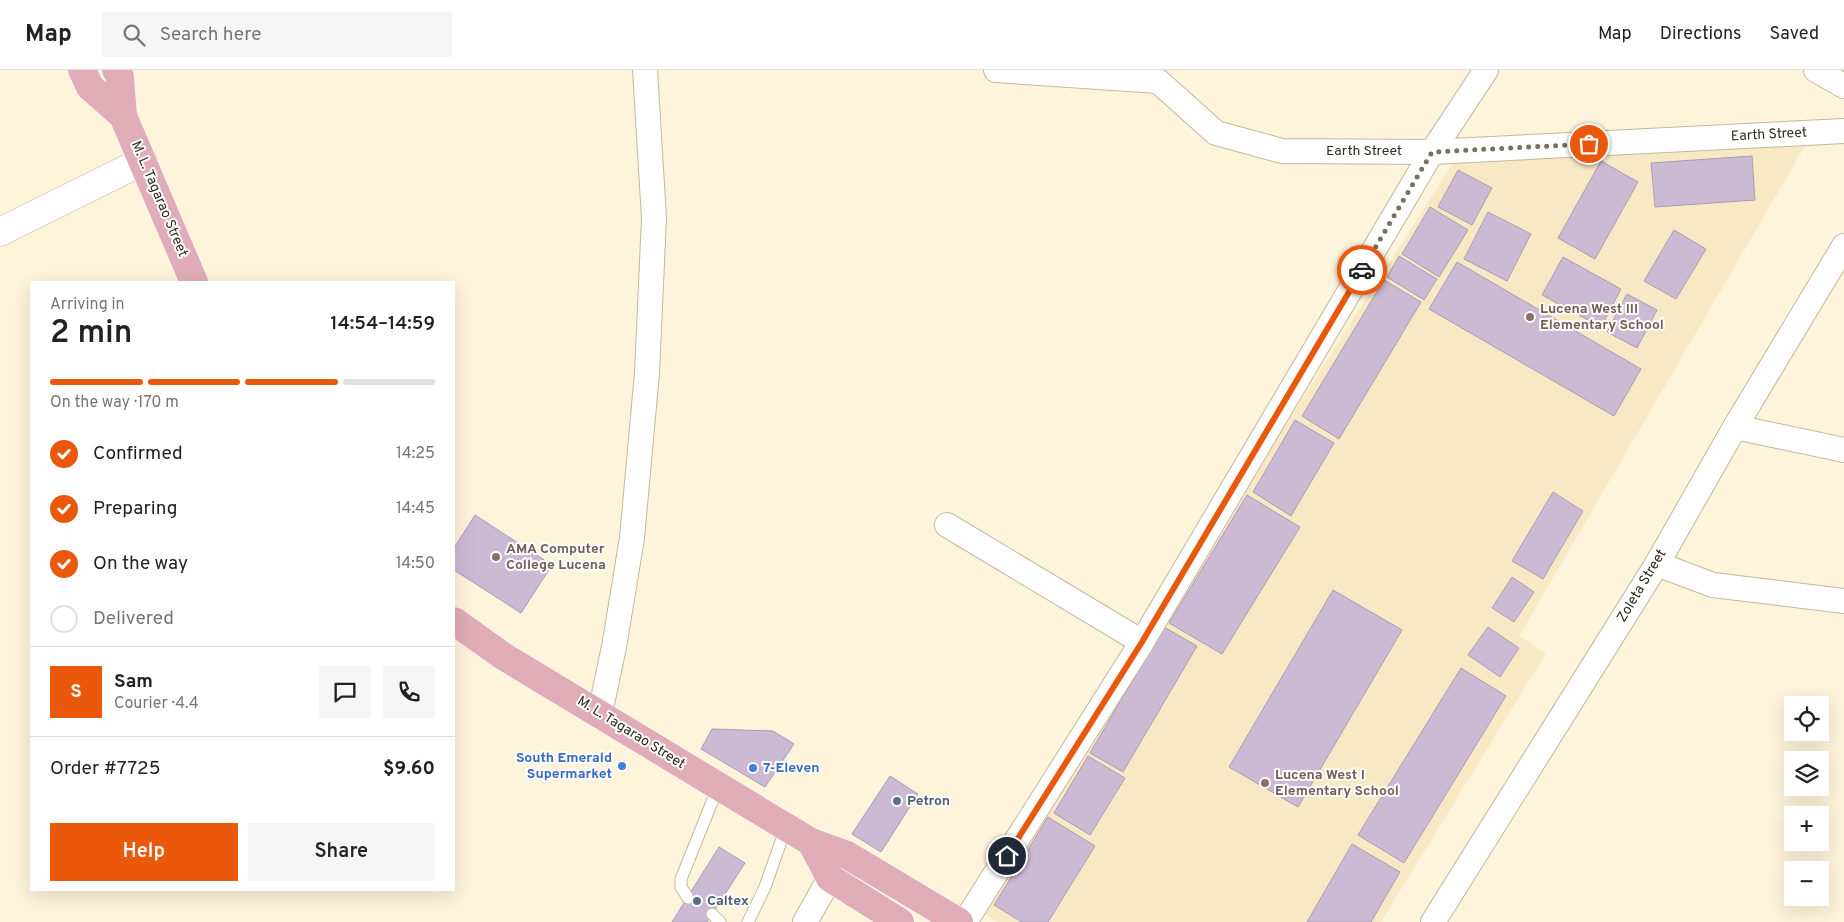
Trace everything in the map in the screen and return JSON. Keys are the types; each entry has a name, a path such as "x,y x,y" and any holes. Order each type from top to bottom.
{"main road":[{"name":"M. L. Tagarao Street","path":"82,70 90,87 124,116"},
{"name":"M. L. Tagarao Street","path":"116,70 120,77 124,116 194,281"},
{"name":"M. L. Tagarao Street","path":"455,622 504,656 600,713 718,787 811,842 846,855 959,922"},
{"path":"811,842 830,878 900,922"}],"street":[{"path":"600,713 614,647 632,538 647,374 654,218 645,70"},
{"name":"Earth Street","path":"998,70 1159,76 1216,133 1282,151 1432,152 1844,131"},
{"path":"965,922 1142,642 1432,152 1486,70"},
{"path":"1816,70 1844,86"},
{"path":"0,232 143,162"},
{"name":"Zoleta Street","path":"1433,922 1657,564 1735,427 1844,246"},
{"path":"1735,427 1844,450"},
{"path":"947,526 1142,642"},
{"path":"1657,564 1713,584 1844,601"},
{"path":"805,922 830,878 846,855"}],"lane":[{"path":"688,898 682,887 681,879 718,787"},
{"path":"748,922 764,887 786,827"}],"shaded area":[{"path":"1805,146 1519,636 1546,653 1381,922 998,922 985,914 1254,474 1455,160"}],"building":[{"path":"1752,156 1755,200 1655,207 1651,163"},
{"path":"1601,161 1638,182 1595,259 1558,238"},
{"path":"1458,170 1492,188 1472,225 1438,207"},
{"path":"1430,207 1468,230 1439,277 1402,254"},
{"path":"1488,212 1531,234 1507,281 1464,259"},
{"path":"1674,230 1706,249 1676,299 1644,281"},
{"path":"1399,256 1437,279 1424,300 1387,277"},
{"path":"1563,257 1621,289 1601,327 1542,295"},
{"path":"1457,262 1641,369 1614,416 1429,309"},
{"path":"1384,280 1421,302 1339,439 1302,416"},
{"path":"1627,294 1657,310 1637,348 1607,332"},
{"path":"1295,420 1334,443 1291,516 1253,492"},
{"path":"1553,492 1583,511 1543,579 1512,561"},
{"path":"1247,495 1300,527 1222,654 1169,623"},
{"name":"AMA Computer College Lucena","path":"475,515 552,565 521,613 455,571 455,546"},
{"path":"1512,577 1534,592 1514,622 1492,608"},
{"path":"1333,590 1402,630 1298,807 1229,767"},
{"path":"1164,627 1197,646 1123,772 1090,753"},
{"path":"1488,627 1519,648 1500,677 1468,655"},
{"path":"1461,668 1506,696 1404,863 1358,835"},
{"path":"712,729 773,731 794,744 765,787 701,749"},
{"path":"1088,756 1125,778 1090,835 1054,813"},
{"path":"890,776 918,794 881,852 852,834"},
{"path":"1048,817 1095,846 1048,922 1022,922 994,905"},
{"path":"1352,844 1400,872 1371,922 1307,922"},
{"path":"719,847 745,863 707,922 672,922"}],"way so far":[{"path":"1362,270 1432,152 1589,144"}],"place":[{"name":"Lucena West III Elementary School","path":"1530,317"},
{"name":"AMA Computer College Lucena","path":"496,557"},
{"name":"South Emerald Supermarket","path":"622,766"},
{"name":"7-Eleven","path":"753,768"},
{"name":"Lucena West I Elementary School","path":"1265,783"},
{"name":"Petron","path":"897,801"},
{"name":"Caltex","path":"697,901"}],"route":[{"path":"1007,856 1142,642 1362,270"}]}
